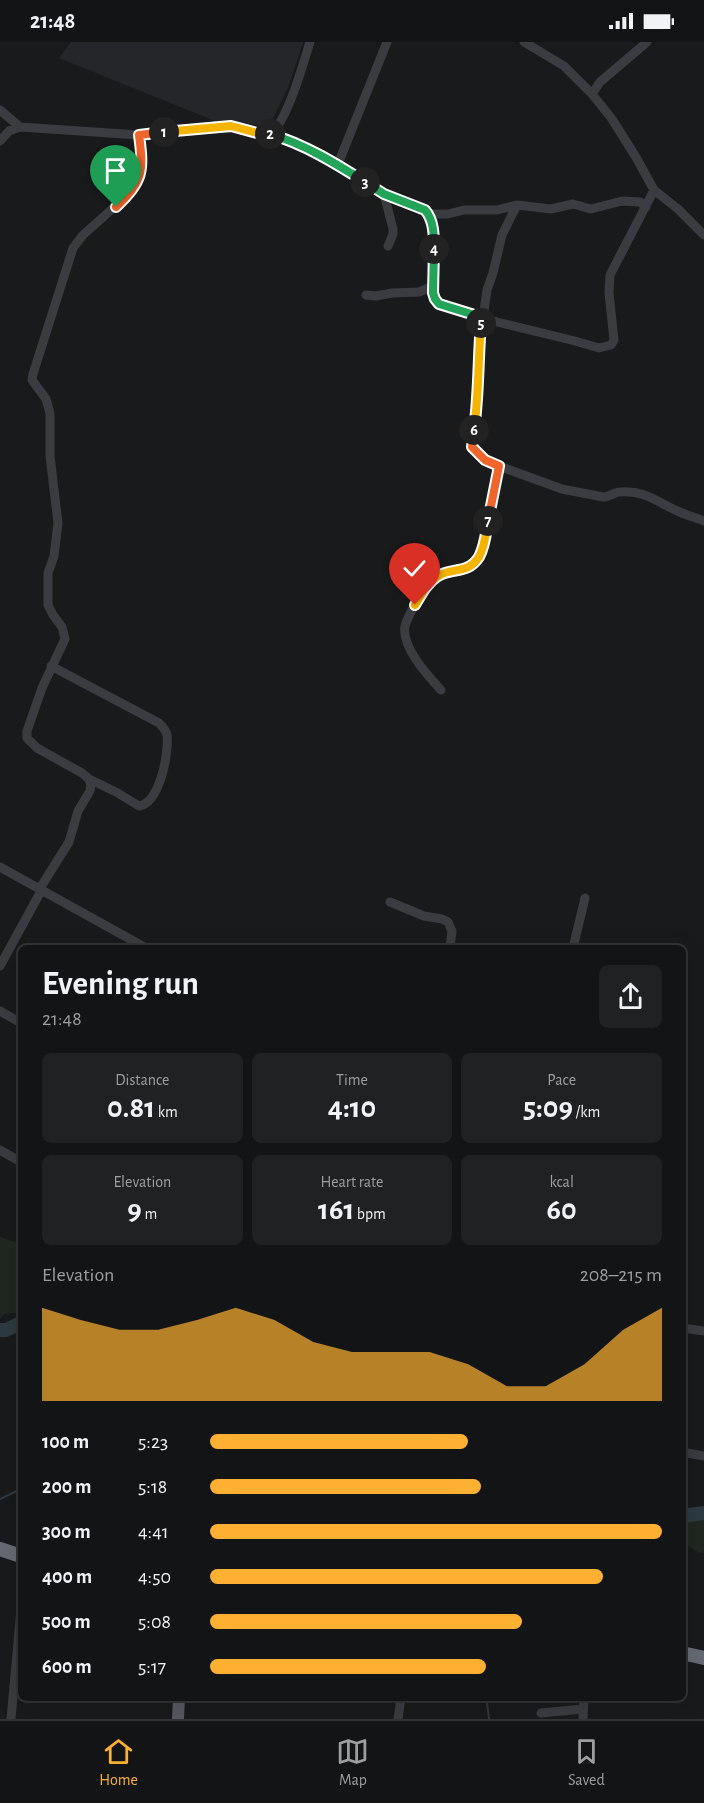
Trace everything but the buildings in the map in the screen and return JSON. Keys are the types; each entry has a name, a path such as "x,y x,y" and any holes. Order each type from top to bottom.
{"highway":[{"path":"0,1549 18,1555"},
{"path":"686,1654 704,1658"}],"main road":[{"path":"178,1719 179,1701"}],"street":[{"path":"271,134 278,126 294,92 310,42"},
{"path":"338,164 387,42"},
{"path":"524,42 564,66 592,94 612,119 638,159 654,190 678,209 704,235"},
{"path":"592,94 600,82 647,42"},
{"path":"0,110 20,127"},
{"path":"0,141 9,131 20,127 139,135 231,126 261,134 271,134 338,164 384,194 425,210 429,214 434,240 433,286 435,299 439,304 482,318 599,348 612,345 614,340 609,293 610,275 654,190"},
{"path":"51,666 159,723 167,735 161,778 146,804 139,806 89,779 37,748 27,738 27,731 51,666 65,639 62,627 48,605 48,573 54,556 58,523 50,456 51,413 46,399 32,380 33,374 73,248 83,235 129,194 140,177 142,159 139,135"},
{"path":"384,194 393,230 387,246"},
{"path":"429,214 448,214 464,210 497,210 517,205 552,209 573,204 591,209 622,201 640,202 646,207"},
{"path":"517,205 502,235 487,290 478,354 478,402 472,447 485,460 562,489 603,497 617,492 636,492 650,496 680,513 704,521"},
{"path":"366,295 419,292 433,286"},
{"path":"441,690 414,656 405,634 405,626 423,591 433,580 439,575 470,567 479,557 483,548 499,466"},
{"path":"0,966 40,890 69,842 78,811 90,791 89,779"},
{"path":"0,867 141,945"},
{"path":"574,945 585,898"},
{"path":"390,902 424,916 448,921 452,931 450,945"},
{"path":"0,1011 18,1021"},
{"path":"0,1150 18,1160"},
{"path":"686,1329 704,1331"},
{"path":"686,1453 704,1456"},
{"path":"11,1719 18,1643"},
{"path":"398,1719 401,1701"},
{"path":"541,1713 583,1714"}],"shaded area":[{"path":"71,42 303,42 288,88 269,126 215,121 59,58"},
{"path":"0,1237 18,1243 18,1312 4,1314 0,1319"},
{"path":"686,1508 704,1511 704,1553 686,1545"}],"waterway":[{"path":"0,1330 18,1324"},
{"path":"0,1499 18,1490"},
{"path":"686,1515 704,1513"},
{"path":"488,1701 489,1719"}],"route":[{"path":"116,207 129,194 140,177 142,159 139,135 231,126 261,134 271,134 306,148 338,164 384,194 425,210 429,214 434,240 433,293 435,299 439,304 481,317 478,402 472,447 485,460 499,466 483,548 479,557 464,570 439,575 423,591 415,605"}]}
